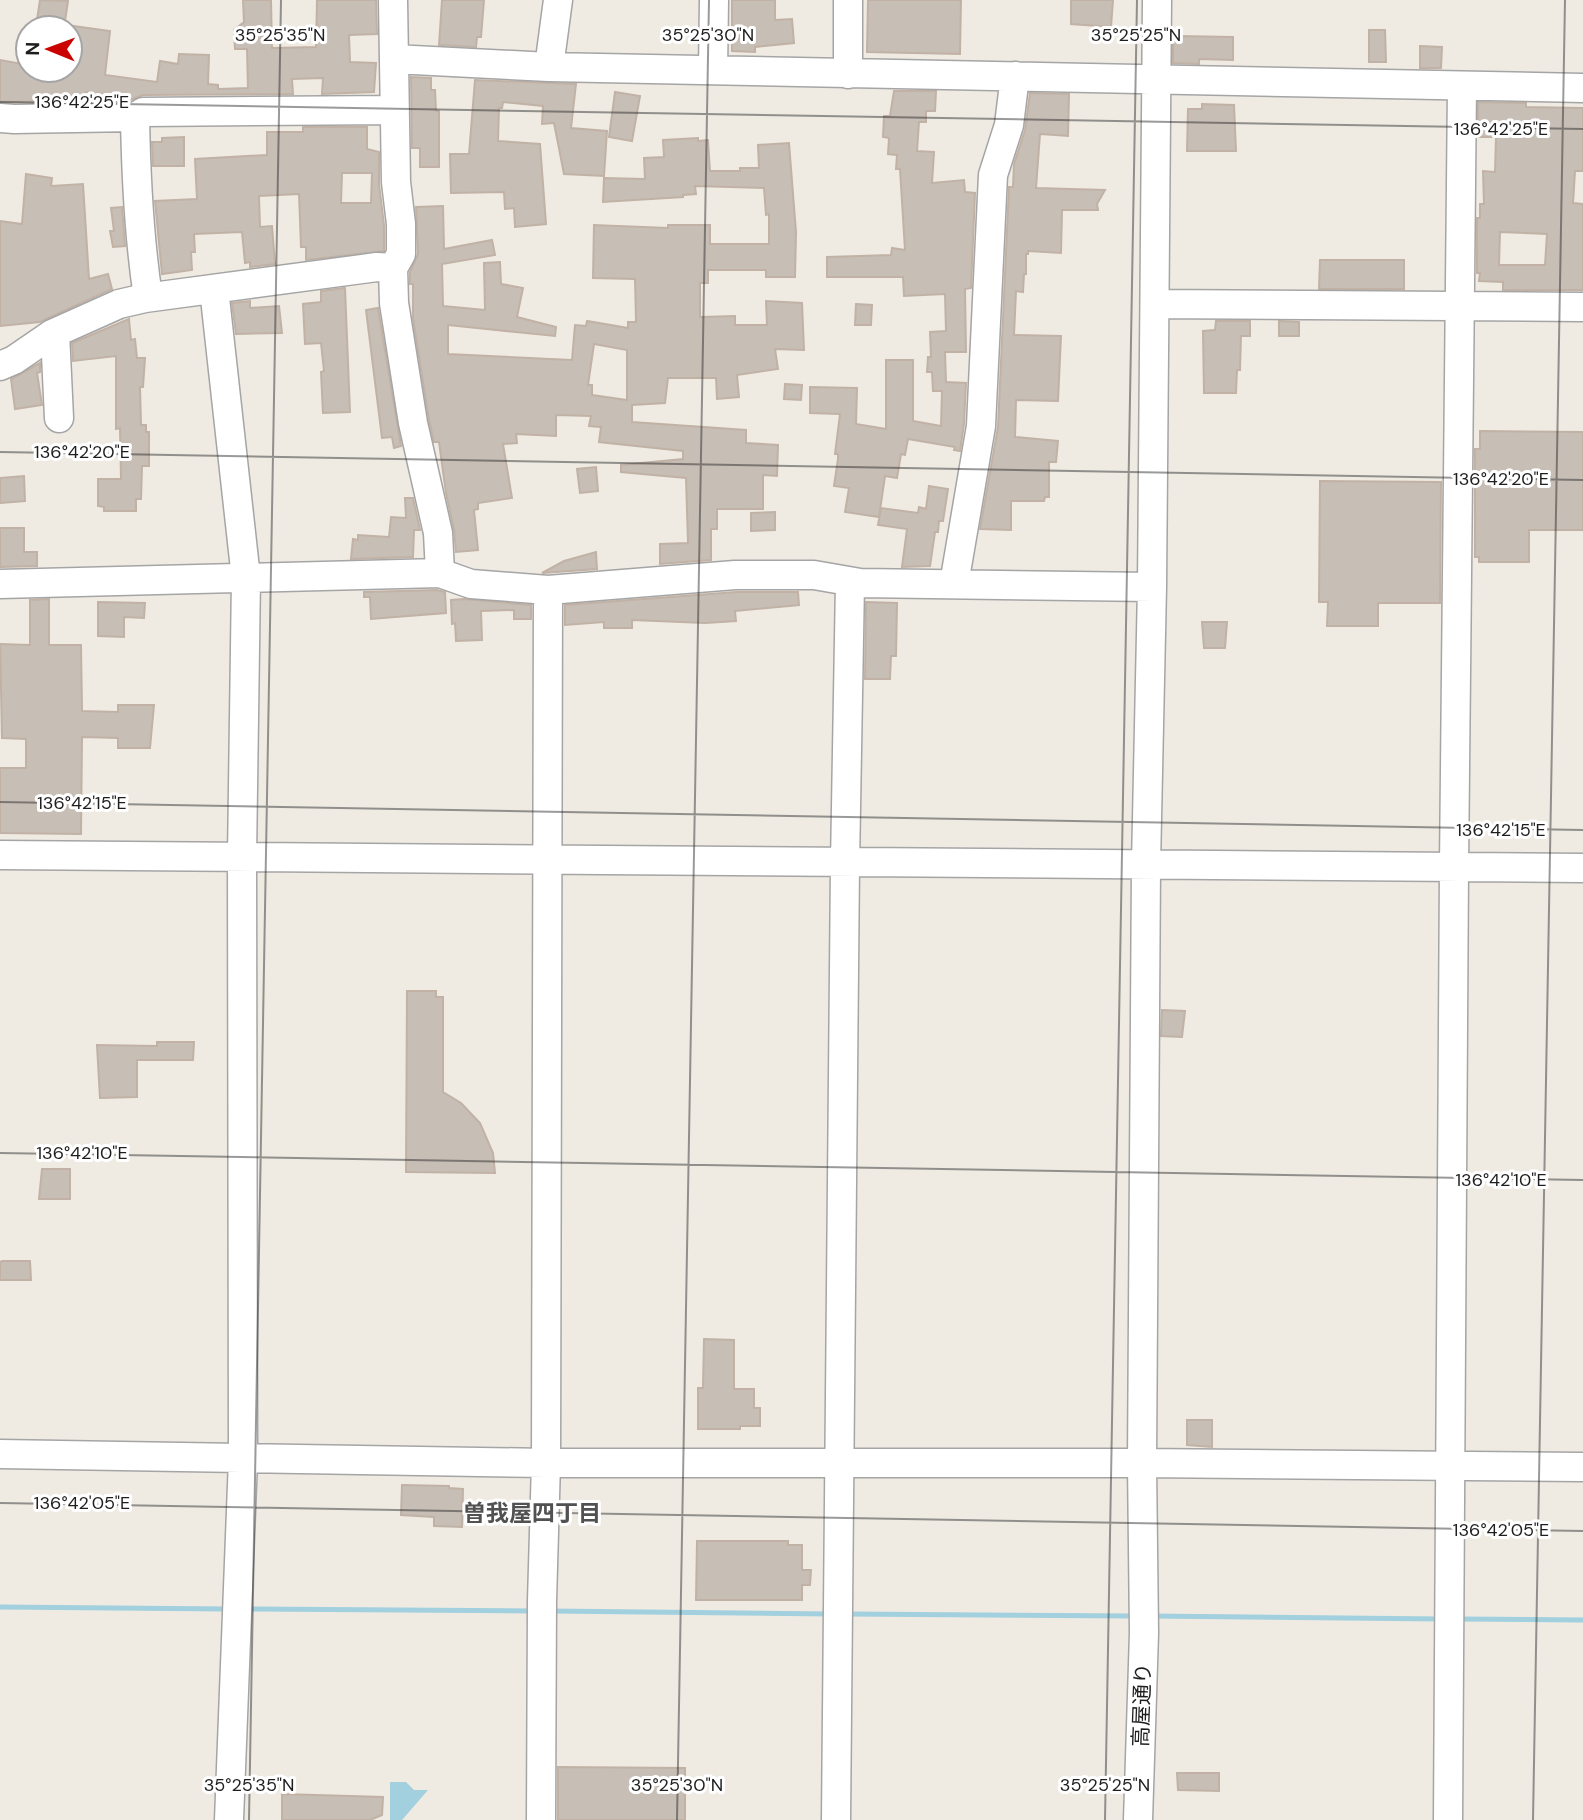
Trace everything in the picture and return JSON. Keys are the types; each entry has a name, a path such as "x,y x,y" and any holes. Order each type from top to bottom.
{"street":[{"path":"393,0 396,183 401,224 401,254 393,268 394,303 413,424 438,533 440,573"},
{"path":"549,67 558,0"},
{"path":"713,71 714,0"},
{"path":"848,0 848,74"},
{"name":"高屋通り","path":"1138,1820 1144,1633 1142,1463 1146,864 1152,587 1157,0"},
{"path":"394,59 549,67 1583,88"},
{"path":"954,584 981,426 993,176 1009,125 1015,76"},
{"path":"1448,1820 1462,86"},
{"path":"0,118 135,117 143,113 395,110"},
{"path":"135,117 137,193 148,297"},
{"path":"0,366 15,360 55,333 119,304 148,297 377,267 393,268"},
{"path":"214,289 246,578 242,857 243,1459 229,1820"},
{"path":"1155,304 1583,307"},
{"path":"55,333 59,418"},
{"path":"0,584 440,573 471,584 548,590 735,575 814,575 850,582 1152,587"},
{"path":"836,1820 850,582"},
{"path":"541,1820 546,1463 545,860 548,590"},
{"path":"0,855 1583,868"},
{"path":"0,1454 546,1463 1142,1463 1583,1467"}],"water":[{"path":"390,1782 406,1782 414,1790 428,1790 402,1820 390,1820"}],"building":[{"path":"40,0 68,1 66,14 38,14"},
{"path":"243,0 271,0 272,48 316,47 317,0 376,0 377,34 349,35 350,62 376,63 374,92 322,94 323,78 292,79 293,94 143,95 117,101 117,96 86,92 85,101 0,102 0,60 14,62 14,84 84,84 84,27 110,31 105,75 157,82 160,61 178,64 179,54 209,55 208,84 218,85 218,89 248,88 247,49 235,49 234,30 244,22"},
{"path":"442,0 484,0 481,37 477,37 476,47 439,45"},
{"path":"732,0 775,0 775,20 792,19 794,43 755,47 755,52 732,51"},
{"path":"868,0 961,0 960,54 867,52"},
{"path":"1071,0 1113,0 1111,27 1071,24"},
{"path":"1369,30 1385,30 1386,62 1369,62"},
{"path":"1177,36 1233,37 1233,60 1199,59 1199,64 1173,63 1173,40 1177,40"},
{"path":"1420,46 1442,47 1441,68 1420,68"},
{"path":"411,77 431,78 431,90 435,90 436,111 439,111 439,167 420,167 420,148 412,148"},
{"path":"475,80 576,84 571,128 607,131 604,176 564,174 554,123 542,124 543,106 503,102 502,108 499,108 498,141 540,144 546,224 515,227 514,208 505,209 504,192 451,193 450,154 469,154"},
{"path":"894,91 936,91 935,111 926,111 926,122 919,122 917,151 934,152 932,183 964,180 965,192 975,193 971,288 965,289 966,352 945,352 946,382 966,383 960,451 954,450 955,447 908,439 905,455 901,454 897,478 885,476 879,517 845,512 849,488 834,486 840,414 810,413 810,387 857,388 856,424 886,429 886,360 913,360 913,421 941,426 942,391 933,391 932,372 927,372 928,357 931,357 930,332 946,331 945,294 904,296 903,277 827,277 827,257 891,255 892,248 905,250 900,169 896,169 897,155 888,154 889,138 883,137 884,116 890,116"},
{"path":"615,92 640,96 632,141 609,137"},
{"path":"1030,93 1069,94 1068,136 1040,134 1036,188 1105,190 1097,204 1098,210 1062,210 1061,253 1028,251 1023,292 1016,291 1014,335 1061,336 1058,401 1016,400 1015,437 1058,441 1056,462 1049,462 1049,497 1045,497 1044,501 1011,501 1011,530 980,529 998,427 1009,187 1013,187 1014,164 1025,130"},
{"path":"1478,102 1526,103 1526,107 1583,108 1583,171 1575,171 1573,203 1583,204 1583,290 1503,290 1503,282 1479,281 1477,218 1480,218 1480,204 1484,204 1483,171 1495,172 1496,137 1478,137","holes":["1500,232 1547,234 1545,265 1499,265"]},
{"path":"1202,104 1234,105 1236,151 1187,151 1188,109 1202,109"},
{"path":"303,127 367,127 367,149 379,152 384,251 306,260 306,247 301,247 299,194 259,196 260,227 272,226 275,264 250,267 250,262 245,263 242,232 194,234 192,270 162,274 155,201 197,199 195,159 267,155 267,132 303,132","holes":["342,173 372,173 371,203 341,203"]},
{"path":"184,137 184,166 153,166 152,142 162,142 162,138"},
{"path":"663,140 708,140 710,171 759,168 758,145 789,143 796,232 795,277 766,277 766,270 708,270 708,283 700,283 700,317 735,316 735,325 767,325 766,301 802,303 804,350 775,349 778,369 737,375 739,397 717,399 716,378 668,378 665,403 632,405 632,422 746,430 746,443 778,445 777,476 763,475 763,509 717,509 717,529 711,529 711,560 660,564 660,544 688,543 686,478 621,472 621,465 683,459 683,451 599,442 601,427 589,426 591,416 556,415 556,436 516,434 517,443 503,444 512,498 478,503 478,509 474,510 478,550 456,552 439,442 434,442 429,420 413,319 413,284 410,284 410,272 418,254 416,207 443,206 444,249 492,240 495,255 442,264 443,306 485,310 484,263 500,262 501,284 523,288 517,317 556,327 555,336 448,325 448,354 572,360 575,325 586,326 587,321 628,328 628,322 636,322 635,279 593,278 594,225 668,228 668,225 710,225 710,244 769,244 769,214 766,215 764,188 695,186 696,194 683,197 603,202 604,178 645,179 644,158 664,157","holes":["594,344 627,350 627,400 592,395 592,385 588,385"]},
{"path":"26,174 52,178 51,186 83,184 89,279 108,274 112,289 40,322 0,326 0,221 22,224"},
{"path":"122,207 125,246 113,247 110,231 114,231 111,208"},
{"path":"1320,260 1404,260 1404,289 1319,289"},
{"path":"345,288 350,412 323,413 321,372 324,371 321,343 305,344 303,304 321,302 321,291"},
{"path":"250,301 250,308 279,306 282,333 236,334 232,303"},
{"path":"856,304 872,305 871,325 855,325"},
{"path":"378,308 401,446 394,448 392,437 382,438 366,310"},
{"path":"129,319 131,340 135,339 137,358 145,358 143,387 140,387 141,425 146,425 146,432 149,432 149,466 142,466 141,499 136,499 136,511 104,511 104,507 98,506 98,479 121,479 120,428 116,429 116,356 73,361 72,343"},
{"path":"1216,321 1250,321 1250,336 1241,336 1236,393 1204,393 1203,331 1215,330"},
{"path":"1279,321 1299,322 1299,336 1279,336"},
{"path":"40,363 40,372 37,373 42,405 15,409 11,379"},
{"path":"785,384 802,385 801,400 784,399"},
{"path":"1480,431 1583,432 1583,530 1529,530 1529,562 1479,562 1479,557 1475,557 1475,449 1480,449"},
{"path":"596,467 598,491 580,493 577,469"},
{"path":"24,476 25,501 0,503 0,478"},
{"path":"1320,481 1441,482 1440,603 1378,603 1378,626 1327,626 1328,602 1319,602"},
{"path":"929,486 948,489 943,521 939,521 938,532 935,532 930,566 902,567 907,529 878,525 881,508 918,513 919,507 926,509"},
{"path":"405,498 413,498 420,530 414,530 413,557 351,559 353,539 358,540 358,535 389,537 391,517 406,518"},
{"path":"775,512 775,530 751,531 751,513"},
{"path":"0,528 24,528 24,552 37,552 37,566 0,567"},
{"path":"596,552 597,569 542,573 564,561"},
{"path":"364,592 445,592 446,613 371,619 370,597 364,597"},
{"path":"736,592 798,592 799,605 735,611 736,621 705,623 632,620 632,628 604,628 604,622 565,625 565,605"},
{"path":"49,599 49,645 81,645 82,711 118,712 118,705 154,705 150,748 118,748 118,738 82,737 81,834 0,833 0,768 26,768 26,739 2,738 0,644 30,645 30,600"},
{"path":"451,600 531,605 531,619 514,619 514,610 481,611 482,640 456,641"},
{"path":"98,602 145,603 144,618 124,617 124,637 98,636"},
{"path":"866,602 897,603 896,656 891,656 890,679 865,679"},
{"path":"1202,622 1227,622 1225,648 1204,648"},
{"path":"407,991 436,991 436,997 443,997 443,1092 461,1103 480,1123 493,1153 495,1173 406,1172"},
{"path":"1162,1010 1185,1011 1182,1037 1161,1036"},
{"path":"157,1042 194,1042 193,1060 137,1060 137,1097 100,1098 97,1045 157,1046"},
{"path":"42,1169 70,1169 70,1199 39,1199"},
{"path":"2,1261 30,1261 31,1280 0,1280"},
{"path":"704,1339 734,1340 734,1389 754,1389 754,1408 760,1408 760,1426 698,1429 698,1388 703,1388"},
{"path":"1187,1420 1212,1420 1212,1447 1187,1445"},
{"path":"402,1485 463,1489 462,1527 434,1526 434,1517 401,1515"},
{"path":"697,1541 788,1541 788,1545 802,1545 802,1570 811,1570 810,1585 802,1585 802,1600 696,1600"},
{"path":"558,1767 685,1768 685,1820 558,1820"},
{"path":"1177,1773 1219,1773 1219,1791 1178,1790"},
{"path":"282,1794 383,1797 382,1815 370,1820 282,1820"}],"waterway":[{"path":"0,1607 228,1609"},
{"path":"245,1609 532,1611"},
{"path":"549,1611 830,1614"},
{"path":"847,1614 1134,1616"},
{"path":"1151,1616 1442,1619"},
{"path":"1459,1619 1583,1620"}],"district":[{"name":"曽我屋四丁目","path":"532,1513"}]}
